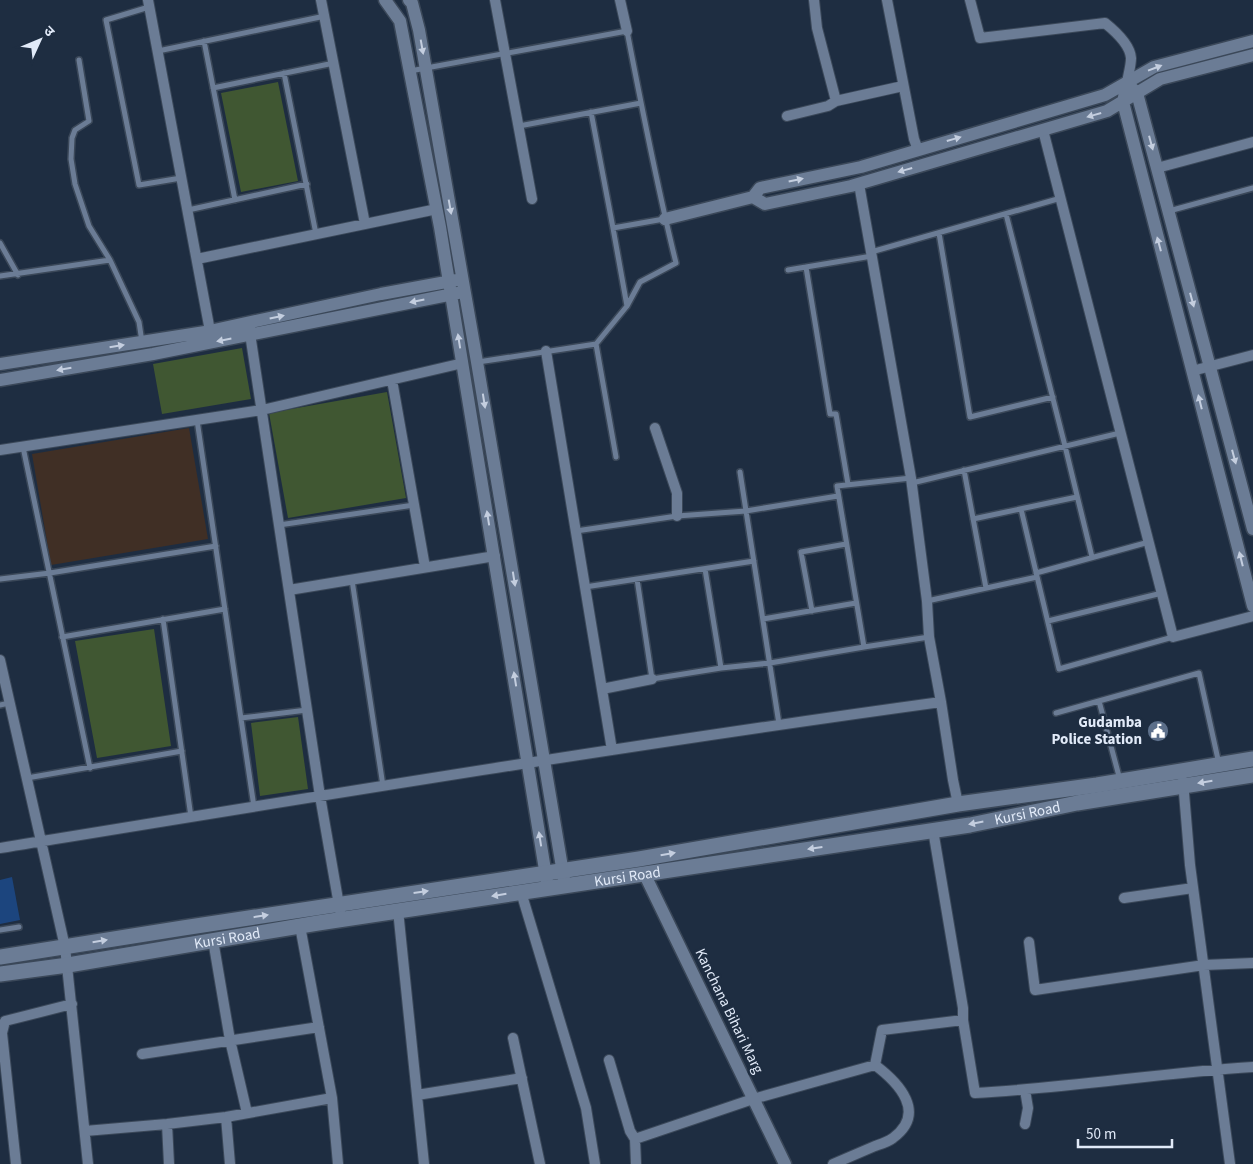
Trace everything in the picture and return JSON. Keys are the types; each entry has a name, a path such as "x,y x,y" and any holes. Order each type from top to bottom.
{"main road":[{"name":"Kursi Road","path":"0,957 65,946 340,912 547,880 644,873 970,825 1183,778 1219,764 1253,759"},
{"name":"Kursi Road","path":"564,878 639,859 958,804 1121,782 1253,775"},
{"name":"Kursi Road","path":"0,974 68,965 300,926 340,912 398,910 521,892 547,880"}],"street":[{"path":"321,0 365,224"},
{"path":"385,0 400,21 437,209 547,880"},
{"path":"409,0 412,3 419,30 426,68 564,878"},
{"path":"495,0 532,199"},
{"path":"620,0 627,31"},
{"path":"814,0 817,28 836,101"},
{"path":"887,0 914,139 918,150"},
{"path":"970,0 980,38 1105,23 1116,31 1124,41 1131,57 1123,102 1253,606"},
{"path":"150,2 210,331"},
{"path":"665,219 753,197 760,188 860,166 1105,95 1154,67 1253,41"},
{"path":"753,197 765,204 859,184 1107,111 1160,79 1253,54"},
{"path":"1127,83 1137,93 1253,530"},
{"path":"787,116 828,106 836,101 904,86"},
{"path":"1043,130 1173,636 1253,616"},
{"path":"1157,168 1253,142"},
{"path":"859,184 911,480 927,601 929,637 958,804"},
{"path":"197,259 437,209"},
{"path":"0,380 144,355 449,281 464,285"},
{"path":"0,364 210,331 249,329 451,294 464,285"},
{"path":"249,329 320,796 340,912"},
{"path":"546,351 612,750"},
{"path":"1192,371 1253,355"},
{"path":"0,450 262,410 463,363"},
{"path":"392,380 425,568"},
{"path":"655,428 676,493 677,516"},
{"path":"289,590 494,556"},
{"path":"0,660 5,704 27,778 65,946 88,1164"},
{"path":"602,689 652,679"},
{"path":"0,848 779,724 941,702"},
{"path":"1183,778 1193,888 1230,1164"},
{"path":"933,830 963,1008 962,1020 975,1093 1025,1090 1218,1069 1253,1067"},
{"name":"Kanchana Bihari Marg","path":"644,873 785,1164"},
{"path":"1124,898 1193,888"},
{"path":"521,892 586,1108 595,1164"},
{"path":"398,910 424,1164"},
{"path":"300,926 332,1098 338,1164"},
{"path":"213,940 230,1040 247,1113"},
{"path":"1029,942 1035,990 1204,966 1253,963"},
{"path":"16,1164 2,1033 5,1021 72,1004"},
{"path":"875,1064 882,1030 962,1020"},
{"path":"142,1054 319,1027"},
{"path":"513,1038 540,1164"},
{"path":"610,1060 630,1131 635,1139 636,1164"},
{"path":"635,1139 753,1099 875,1064"},
{"path":"833,1164 893,1139 906,1124 909,1112 907,1101 894,1080 875,1064"},
{"path":"417,1095 522,1078"},
{"path":"1025,1090 1028,1108 1026,1124"},
{"path":"85,1131 226,1117 332,1098"},
{"path":"226,1117 230,1164"},
{"path":"167,1124 169,1164"}],"lane":[{"path":"150,2 106,20 139,185 181,178"},
{"path":"158,51 325,16"},
{"path":"410,71 627,31 665,219 676,263 640,282 627,306 596,344 477,362"},
{"path":"204,41 235,200"},
{"path":"79,60 90,121 75,130 72,138 71,159 75,184 89,226 110,260 139,322 142,342"},
{"path":"213,88 334,63"},
{"path":"284,73 316,234"},
{"path":"519,126 641,103"},
{"path":"591,112 627,306"},
{"path":"188,210 306,184"},
{"path":"1168,211 1253,188"},
{"path":"788,270 872,254 1061,198"},
{"path":"1006,214 1092,558"},
{"path":"613,228 665,219"},
{"path":"939,233 970,417 1053,397"},
{"path":"0,243 18,275"},
{"path":"0,276 18,275 110,260"},
{"path":"806,267 830,414 836,414 848,484"},
{"path":"596,344 616,457"},
{"path":"197,420 254,807"},
{"path":"864,647 837,486 911,480 964,470 1121,433"},
{"path":"23,447 90,768"},
{"path":"964,470 986,588"},
{"path":"740,472 779,724"},
{"path":"576,531 677,516 746,511 838,496"},
{"path":"973,519 1077,497"},
{"path":"279,525 414,505"},
{"path":"1021,509 1059,669 1173,636"},
{"path":"927,601 1036,575 1148,542"},
{"path":"812,611 801,552 846,544"},
{"path":"0,579 50,573 216,546"},
{"path":"585,587 754,561"},
{"path":"705,569 721,668"},
{"path":"636,579 652,679 721,668 770,663 929,637"},
{"path":"352,580 383,786"},
{"path":"1048,621 1162,593"},
{"path":"763,619 856,603"},
{"path":"62,637 225,609"},
{"path":"163,620 191,817"},
{"path":"1056,713 1199,673 1219,764"},
{"path":"1099,701 1121,782"},
{"path":"241,718 307,710"},
{"path":"27,778 182,752"},
{"path":"0,930 19,927"}],"shaded area":[{"path":"189,428 208,539 51,565 32,454"}],"green space":[{"path":"278,82 298,181 241,192 221,93"},
{"path":"242,348 251,399 162,414 153,364"},
{"path":"387,392 406,498 288,518 269,413"},
{"path":"154,629 171,746 97,758 75,641"},
{"path":"298,717 308,789 260,796 251,723"}],"building":[{"path":"12,877 20,920 0,924 0,880"}],"place":[{"name":"Gudamba Police Station","path":"1158,731"}]}
